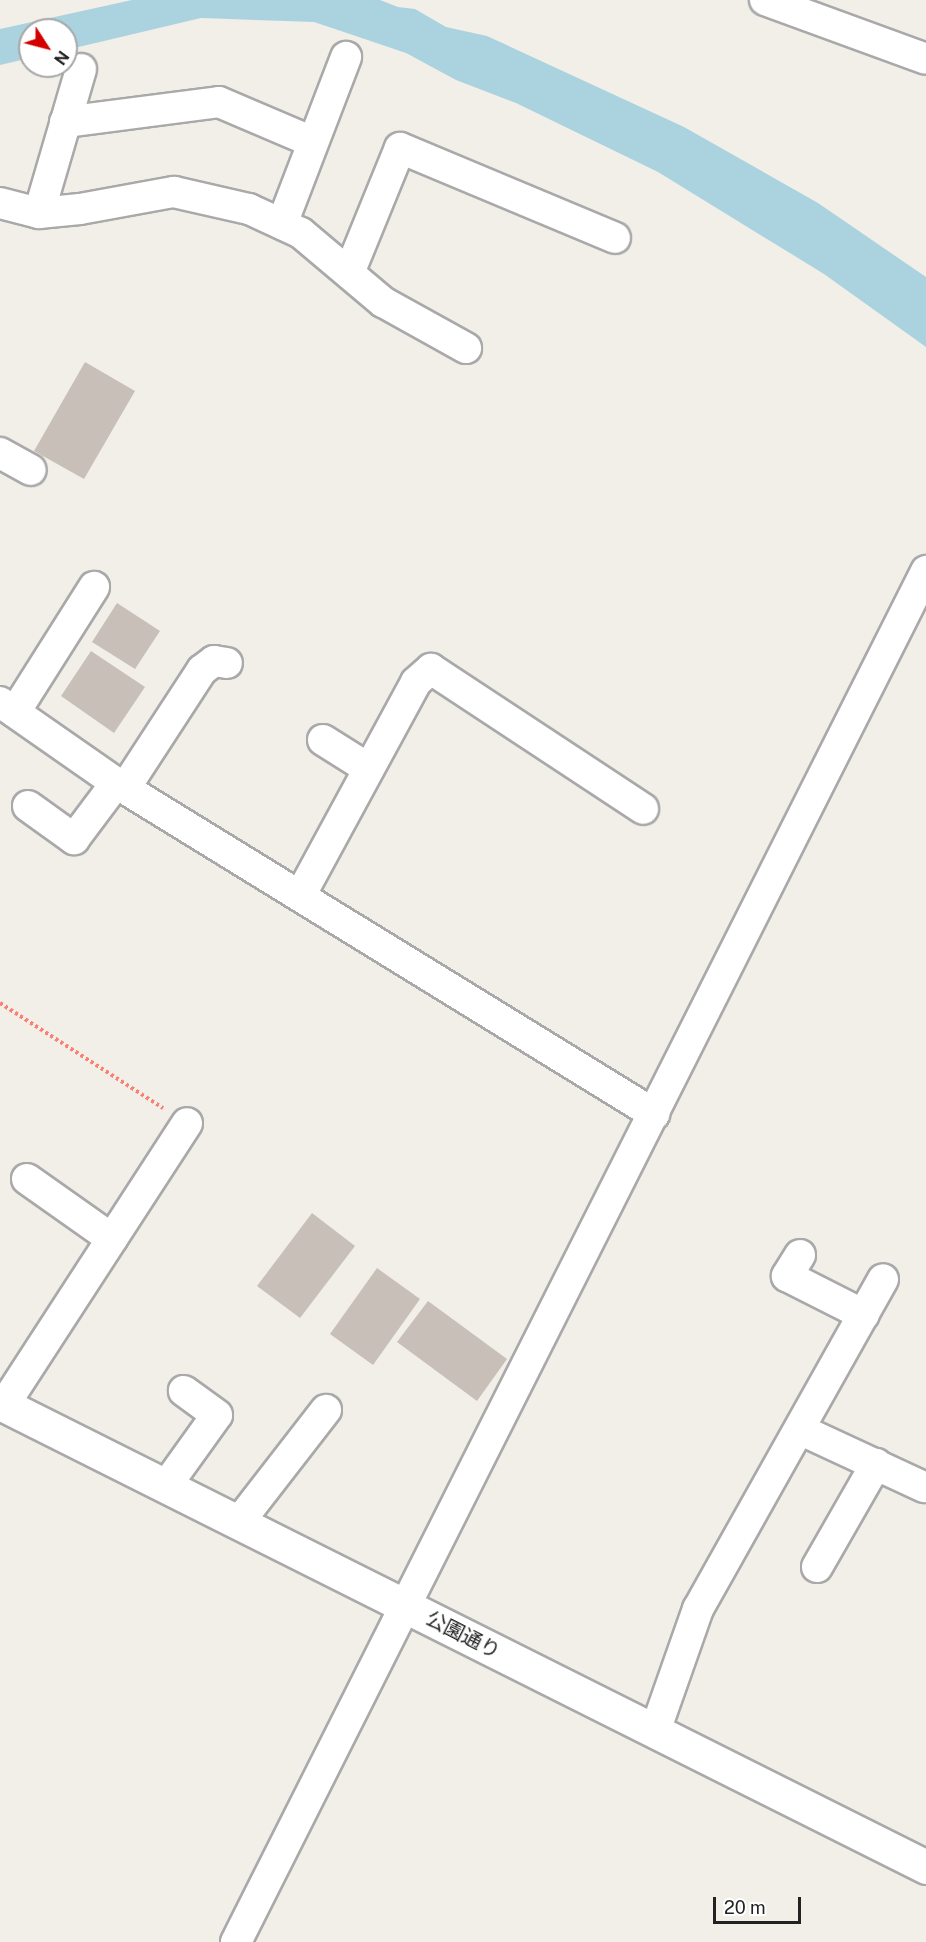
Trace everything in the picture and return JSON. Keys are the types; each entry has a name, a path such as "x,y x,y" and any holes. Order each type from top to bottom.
{"street":[{"path":"765,0 926,59"},
{"path":"282,224 346,57"},
{"path":"39,213 81,69"},
{"path":"65,122 219,102 314,142"},
{"path":"349,273 400,148 615,238"},
{"path":"0,203 39,213 80,209 174,192 249,208 301,233 383,302 465,348"},
{"path":"0,453 31,470"},
{"path":"236,1942 926,571"},
{"path":"94,587 7,707 121,785 654,1114"},
{"path":"28,806 74,839 121,785 202,670 214,661 227,663"},
{"path":"300,896 416,682 431,669 643,809"},
{"path":"323,740 369,769"},
{"path":"2,1404 187,1123"},
{"path":"27,1179 112,1239"},
{"path":"800,1255 787,1276 864,1315"},
{"path":"655,1731 698,1609 801,1430 883,1279"},
{"path":"166,1486 217,1415 184,1391"},
{"name":"公園通り","path":"2,1404 926,1867"},
{"path":"239,1522 326,1410"},
{"path":"801,1430 924,1487"},
{"path":"817,1568 876,1464"}],"path":[{"path":"0,1003 187,1123"}],"water":[{"path":"132,0 380,0 398,7 415,9 446,27 487,36 684,127 818,203 926,277 926,347 824,274 658,172 516,103 456,80 406,53 314,22 201,18 78,47 78,18 50,18"},
{"path":"18,25 18,61 0,65 0,29"}],"building":[{"path":"85,362 135,391 84,479 34,451"},
{"path":"117,603 160,631 135,669 92,642"},
{"path":"91,651 145,687 114,733 61,696"},
{"path":"312,1213 355,1246 300,1318 257,1286"},
{"path":"377,1268 420,1299 373,1365 330,1334"},
{"path":"428,1301 507,1359 477,1401 397,1342"}]}
